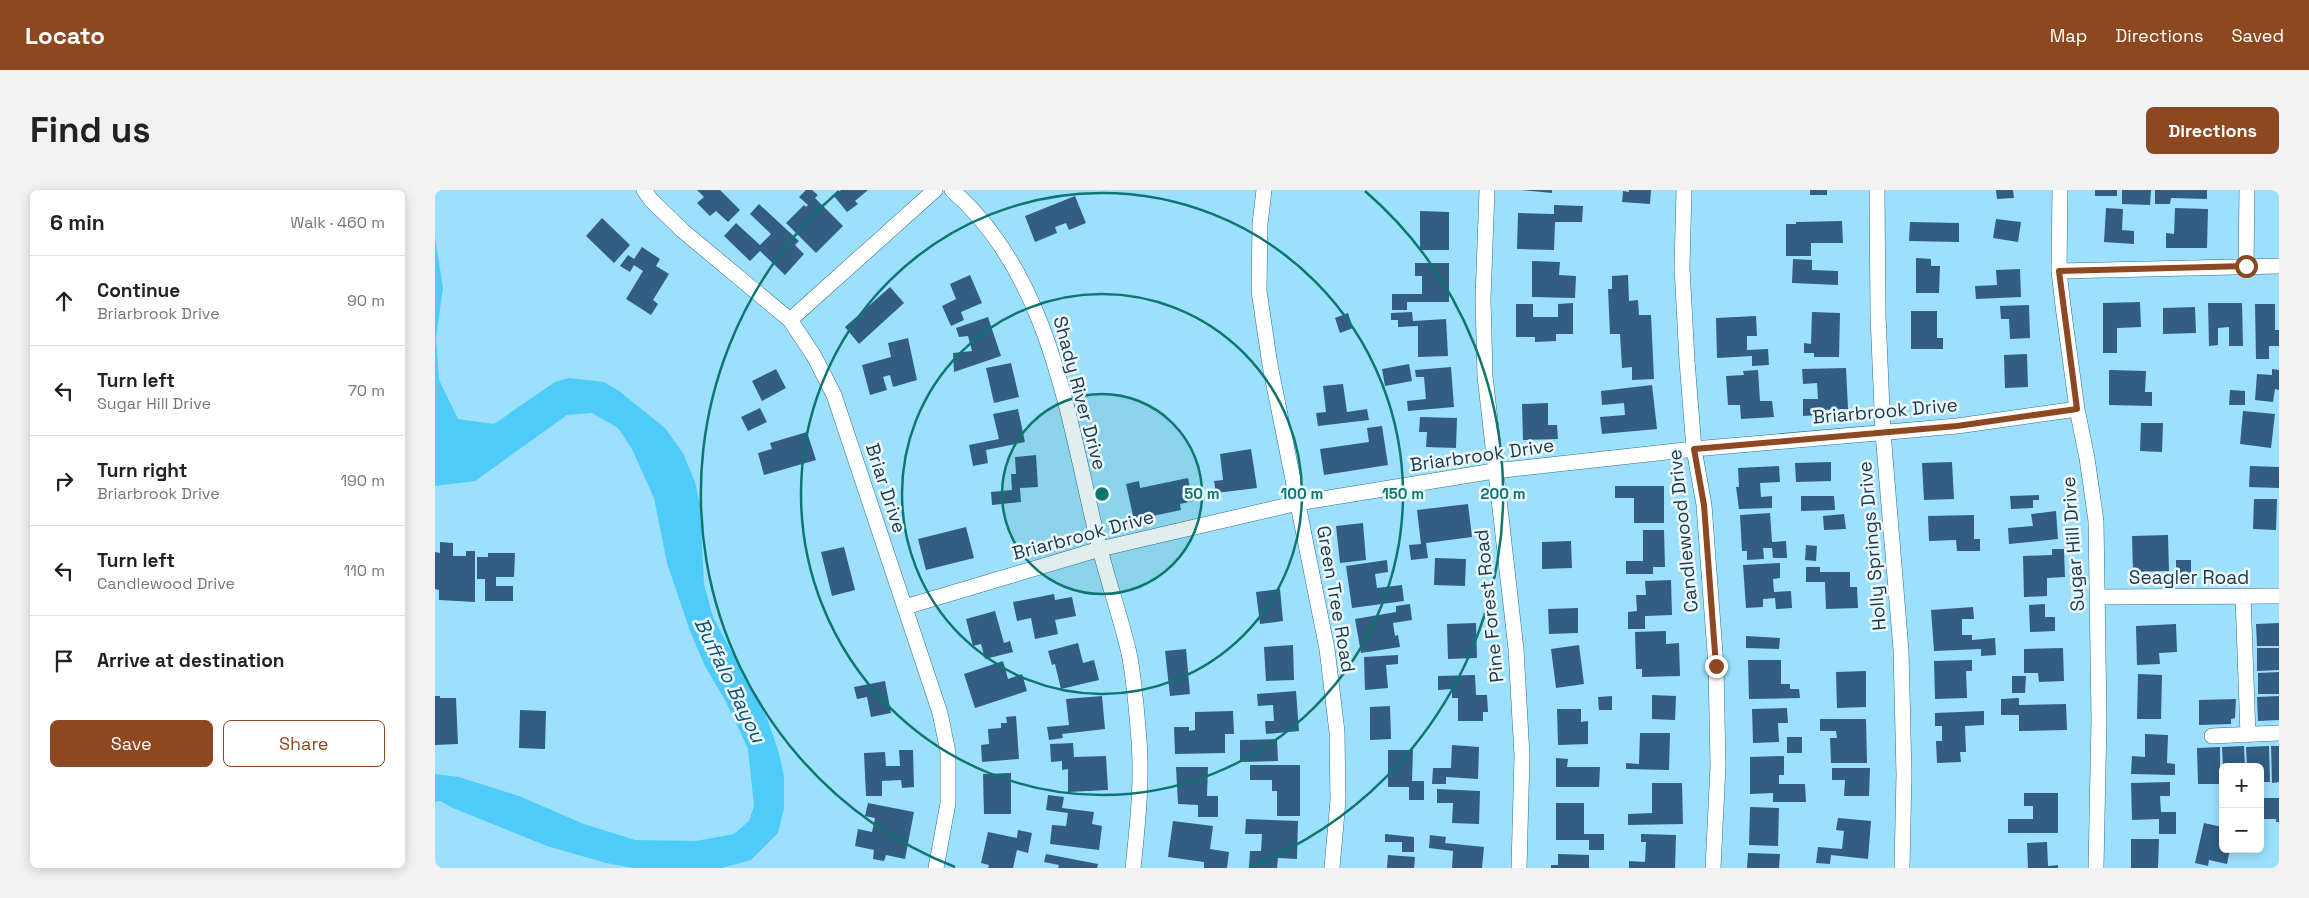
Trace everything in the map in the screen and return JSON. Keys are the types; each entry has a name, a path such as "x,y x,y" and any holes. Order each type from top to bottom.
{"street":[{"name":"Briar Drive","path":"644,190 651,200 683,231 790,320 814,356 835,396 940,713 949,752 948,803 936,868"},
{"path":"790,320 935,190"},
{"name":"Shady River Drive","path":"952,190 979,218 1001,246 1021,280 1039,317 1065,401 1100,549 1129,654 1139,731 1139,804 1133,868"},
{"name":"Green Tree Road","path":"1264,190 1260,224 1259,291 1270,365 1327,649 1337,732 1338,800 1332,868"},
{"name":"Pine Forest Road","path":"1487,190 1483,299 1485,376 1494,472 1509,578 1523,756 1519,868"},
{"name":"Candlewood Drive","path":"1684,190 1682,267 1694,449 1704,505 1716,666 1718,766 1713,868"},
{"name":"Holly Springs Drive","path":"1877,190 1878,315 1883,433 1901,650 1904,774 1902,868"},
{"name":"Sugar Hill Drive","path":"2060,190 2059,271 2077,409 2087,458 2096,521 2099,788 2096,868"},
{"path":"2246,266 2247,190"},
{"path":"2059,271 2279,266"},
{"name":"Briarbrook Drive","path":"905,607 1100,549 1298,503 1494,472 1694,449 1957,426 2077,409"},
{"path":"2243,596 2248,735"},
{"name":"Seagler Road","path":"2098,597 2279,596"},
{"path":"2212,736 2279,733"}],"water":[{"name":"Buffalo Bayou","path":"435,237 443,288 436,338 439,380 458,419 494,424 555,382 569,378 604,382 619,391 665,428 683,453 695,482 700,505 704,584 713,617 767,718 779,753 784,777 784,808 778,833 751,860 722,868 633,868 606,863 547,846 440,801 435,802 435,774 459,777 519,796 584,824 635,840 696,841 734,834 749,821 754,806 748,749 726,702 705,666 690,631 667,563 654,498 632,449 618,428 592,413 567,415 475,481 435,486"}],"building":[{"path":"697,190 720,190 740,210 728,222 716,211 710,216 697,203 704,197"},
{"path":"806,190 812,190 818,195 815,198 843,226 816,253 786,223 804,205 806,207 808,205 799,197"},
{"path":"841,190 868,190 855,201 858,204 847,212 834,196"},
{"path":"1522,190 1552,190 1552,193"},
{"path":"1629,190 1651,190 1650,204 1622,202 1623,191 1629,192"},
{"path":"1810,190 1827,190 1827,195 1810,195"},
{"path":"1996,190 2013,190 2014,198 1997,199"},
{"path":"2095,190 2117,190 2117,196 2095,196"},
{"path":"2122,190 2151,190 2150,205 2122,204"},
{"path":"2155,190 2207,190 2207,199 2171,198 2170,204 2155,204"},
{"path":"1075,196 1086,223 1069,230 1066,223 1055,227 1057,233 1035,242 1025,216"},
{"path":"759,204 799,241 795,245 804,254 785,275 760,251 750,261 724,236 736,223 760,245 771,234 750,214"},
{"path":"1554,205 1583,206 1582,222 1555,222 1554,250 1517,249 1518,213 1554,214"},
{"path":"2106,208 2123,209 2122,230 2134,231 2134,244 2104,242"},
{"path":"2175,208 2208,209 2207,248 2166,248 2166,233 2174,234"},
{"path":"1420,211 1449,212 1449,250 1420,250"},
{"path":"602,218 630,245 614,263 586,236"},
{"path":"1996,219 2021,222 2018,242 1993,238"},
{"path":"1842,221 1843,243 1811,243 1811,256 1786,256 1786,224"},
{"path":"1910,222 1959,223 1959,242 1909,241"},
{"path":"642,247 660,259 656,266 669,274 653,300 658,304 651,315 626,299 643,271 634,265 630,272 620,266 628,255 634,259"},
{"path":"1916,258 1931,259 1931,266 1940,266 1939,293 1916,293"},
{"path":"1793,259 1812,260 1812,270 1838,271 1838,285 1792,283"},
{"path":"1532,261 1560,262 1559,275 1576,276 1575,298 1532,297"},
{"path":"1415,263 1449,263 1449,302 1407,302 1407,310 1392,310 1392,294 1422,294 1422,276 1415,276"},
{"path":"2020,269 2021,297 1976,299 1975,286 1997,285 1996,270"},
{"path":"970,275 982,303 961,312 964,320 951,326 942,306 956,299 950,284"},
{"path":"1628,275 1629,301 1638,300 1639,315 1651,315 1654,379 1632,380 1632,367 1622,368 1620,334 1610,334 1608,289 1612,289 1612,276"},
{"path":"890,287 904,303 859,344 845,327"},
{"path":"2140,302 2141,327 2117,328 2117,353 2103,353 2103,303"},
{"path":"1573,303 1573,334 1556,334 1556,341 1535,342 1535,337 1516,337 1516,304 1533,304 1533,317 1558,317 1558,304"},
{"path":"2208,303 2242,303 2243,346 2229,346 2229,327 2218,328 2218,345 2209,346"},
{"path":"2255,304 2275,304 2275,330 2279,330 2279,346 2269,346 2269,359 2256,359"},
{"path":"2029,305 2030,338 2010,339 2009,319 2001,319 2000,306"},
{"path":"2195,307 2196,333 2163,334 2163,308"},
{"path":"1911,311 1937,311 1937,338 1943,338 1943,349 1911,349"},
{"path":"1412,312 1413,321 1446,319 1448,356 1418,357 1418,326 1398,327 1398,320 1391,320 1391,313"},
{"path":"1812,312 1840,313 1839,357 1814,357 1814,353 1804,353 1804,343 1811,344"},
{"path":"1348,313 1353,328 1340,333 1335,318"},
{"path":"1756,316 1757,336 1747,336 1747,350 1768,349 1769,365 1752,366 1752,356 1717,358 1716,318"},
{"path":"988,317 1001,356 954,372 953,353 972,351 968,336 959,337 956,328"},
{"path":"908,338 917,380 893,387 890,375 883,377 887,390 870,395 862,365 891,357 888,343"},
{"path":"2027,354 2028,387 2005,388 2004,355"},
{"path":"1011,363 1019,397 994,403 986,368"},
{"path":"1409,364 1412,381 1385,386 1382,369"},
{"path":"1451,367 1454,407 1408,411 1407,401 1426,399 1424,377 1416,377 1415,370"},
{"path":"1846,368 1848,409 1819,410 1819,415 1803,416 1803,399 1818,399 1817,383 1803,384 1802,369"},
{"path":"776,369 786,388 762,401 752,381"},
{"path":"2272,369 2279,370 2279,390 2275,389 2273,402 2255,400 2257,374 2272,375"},
{"path":"1758,370 1760,401 1772,401 1774,417 1741,419 1740,405 1728,405 1726,376 1744,375 1743,371"},
{"path":"2109,370 2146,371 2145,392 2152,392 2152,406 2109,405"},
{"path":"1343,384 1347,412 1367,409 1369,420 1318,426 1316,413 1326,412 1323,386"},
{"path":"1652,385 1657,429 1602,434 1600,417 1625,415 1624,403 1602,405 1601,391"},
{"path":"2230,390 2245,391 2245,405 2229,405"},
{"path":"1548,403 1548,425 1557,425 1558,439 1523,440 1522,404"},
{"path":"760,408 767,422 748,431 741,417"},
{"path":"1018,409 1025,442 986,450 988,463 973,466 969,445 999,439 993,414"},
{"path":"2243,411 2275,414 2271,448 2240,444"},
{"path":"1420,417 1457,418 1456,448 1426,447 1427,432 1419,432"},
{"path":"2141,423 2163,423 2162,452 2140,451"},
{"path":"1382,426 1388,465 1324,475 1320,449 1369,442 1367,428"},
{"path":"807,432 816,460 764,475 758,453 772,449 770,443"},
{"path":"1251,449 1257,488 1216,493 1214,481 1223,480 1220,454"},
{"path":"1036,455 1038,487 1020,488 1021,502 992,505 991,492 1012,490 1011,474 1016,474 1015,457"},
{"path":"1831,462 1831,481 1796,482 1795,463"},
{"path":"1952,462 1954,499 1924,500 1922,463"},
{"path":"1779,466 1780,482 1760,483 1761,497 1772,496 1772,508 1739,509 1736,487 1739,487 1738,468"},
{"path":"2250,466 2279,467 2279,488 2249,487"},
{"path":"1188,478 1193,501 1180,504 1181,510 1134,520 1126,484 1139,481 1140,488"},
{"path":"1615,486 1664,486 1664,523 1634,523 1634,498 1615,498"},
{"path":"2039,495 2039,500 2033,500 2033,508 2011,509 2010,496"},
{"path":"1801,496 1834,496 1835,510 1801,511"},
{"path":"2254,499 2277,499 2276,530 2253,529"},
{"path":"1468,504 1472,537 1426,543 1428,558 1411,560 1409,545 1421,544 1417,510"},
{"path":"2056,511 2058,539 2009,544 2008,528 2033,526 2031,514"},
{"path":"1770,513 1772,542 1786,541 1787,558 1773,558 1772,548 1763,548 1764,559 1747,560 1747,551 1742,551 1740,515"},
{"path":"1844,514 1846,529 1824,530 1823,516"},
{"path":"1974,515 1974,539 1980,539 1980,551 1957,551 1956,540 1929,541 1928,516"},
{"path":"1363,523 1366,560 1340,563 1336,526"},
{"path":"966,527 974,558 926,570 918,539"},
{"path":"1643,530 1664,530 1665,567 1653,567 1653,574 1626,574 1626,561 1643,561"},
{"path":"2168,535 2169,571 2133,572 2132,536"},
{"path":"1571,541 1572,568 1542,569 1542,542"},
{"path":"440,542 453,543 453,556 466,556 466,551 475,551 475,602 439,600 439,590 435,589 435,552 440,553"},
{"path":"1806,545 1817,546 1816,561 1805,560"},
{"path":"844,547 855,590 832,596 821,552"},
{"path":"2052,549 2064,549 2065,577 2047,578 2047,596 2024,597 2023,556 2052,555"},
{"path":"488,553 515,553 514,577 496,577 496,586 513,586 513,601 485,601 485,579 477,579 477,557 488,557"},
{"path":"1435,558 1466,559 1465,586 1434,585"},
{"path":"1387,560 1388,572 1375,574 1377,588 1402,585 1404,601 1352,608 1346,566"},
{"path":"2176,560 2191,560 2191,576 2176,576"},
{"path":"1780,563 1780,578 1773,579 1774,592 1791,591 1792,608 1776,609 1775,598 1763,599 1763,607 1746,608 1743,565"},
{"path":"1806,567 1820,567 1820,572 1850,572 1850,587 1857,587 1858,608 1826,609 1825,582 1806,582"},
{"path":"1671,580 1672,615 1645,616 1645,629 1628,629 1628,612 1637,611 1636,595 1646,595 1645,581"},
{"path":"1280,589 1283,621 1260,624 1256,592"},
{"path":"1054,594 1055,600 1072,597 1076,616 1055,620 1058,634 1035,639 1031,618 1017,621 1013,602"},
{"path":"1410,604 1412,620 1393,623 1395,636 1398,635 1400,647 1361,653 1355,619 1396,612 1396,606"},
{"path":"2045,604 2045,617 2055,617 2055,631 2030,632 2029,605"},
{"path":"1973,607 1974,619 1962,619 1962,635 1972,635 1972,640 1995,638 1996,655 1981,656 1981,649 1934,651 1931,610"},
{"path":"1578,608 1578,633 1549,634 1548,609"},
{"path":"995,611 1004,643 1010,641 1013,652 985,659 981,644 973,646 966,619"},
{"path":"1476,623 1477,658 1448,659 1447,624"},
{"path":"2279,623 2279,646 2257,646 2256,624"},
{"path":"2176,624 2177,652 2159,653 2160,664 2137,665 2136,626"},
{"path":"1666,631 1666,644 1679,643 1680,676 1642,677 1642,669 1636,669 1635,632"},
{"path":"1746,636 1780,638 1779,649 1746,648"},
{"path":"1078,643 1083,663 1094,660 1099,680 1061,689 1055,664 1052,665 1048,651"},
{"path":"1293,645 1294,680 1266,681 1264,647"},
{"path":"1579,645 1584,684 1556,688 1551,649"},
{"path":"2063,648 2064,681 2039,682 2038,673 2024,673 2024,649"},
{"path":"2257,648 2279,648 2279,670 2257,671"},
{"path":"1186,649 1190,694 1170,696 1165,651"},
{"path":"1398,655 1398,664 1386,665 1388,688 1365,690 1364,657"},
{"path":"1748,660 1781,660 1781,684 1790,684 1790,689 1799,689 1800,698 1749,699"},
{"path":"1972,660 1972,671 1966,671 1967,698 1935,699 1934,661"},
{"path":"1003,661 1008,679 1022,674 1027,691 975,708 964,674"},
{"path":"1866,671 1866,707 1837,708 1836,672"},
{"path":"2279,672 2279,694 2258,694 2258,673"},
{"path":"2138,674 2162,675 2161,719 2137,719"},
{"path":"1475,675 1476,695 1487,695 1488,712 1483,712 1483,721 1458,721 1458,698 1452,698 1452,689 1438,690 1438,676"},
{"path":"2012,676 2026,676 2025,693 2012,693"},
{"path":"885,681 891,713 871,717 867,697 857,699 854,687"},
{"path":"1296,691 1299,731 1266,734 1265,721 1274,721 1273,705 1258,706 1257,694"},
{"path":"1652,695 1676,696 1675,720 1652,719"},
{"path":"435,696 440,696 440,698 456,698 458,744 435,745"},
{"path":"1102,696 1105,729 1062,734 1063,738 1049,740 1047,727 1069,725 1066,699"},
{"path":"1612,696 1612,710 1599,710 1598,697"},
{"path":"2279,696 2279,720 2258,721 2257,697"},
{"path":"2019,698 2019,705 2066,704 2067,730 2019,731 2019,715 2001,715 2001,699"},
{"path":"2236,699 2235,718 2231,719 2231,724 2199,725 2199,700"},
{"path":"1390,706 1391,739 1370,740 1370,707"},
{"path":"1787,708 1788,723 1778,723 1779,742 1753,743 1752,709"},
{"path":"1557,709 1581,709 1581,722 1588,721 1588,744 1558,745"},
{"path":"520,710 546,711 545,749 519,748"},
{"path":"1233,711 1234,734 1225,734 1225,753 1175,754 1174,727 1189,727 1189,731 1195,730 1195,712"},
{"path":"1984,711 1984,725 1965,726 1966,752 1960,752 1961,762 1937,763 1936,741 1942,741 1942,726 1935,726 1935,713"},
{"path":"1016,716 1019,759 982,762 981,745 989,744 988,729 1001,728 1001,723 1007,723 1006,717"},
{"path":"1820,719 1866,719 1867,763 1831,763 1830,738 1837,738 1836,731 1820,731"},
{"path":"1640,733 1670,733 1669,770 1626,769 1626,763 1639,764"},
{"path":"2145,734 2168,735 2167,763 2175,764 2175,775 2131,774 2132,756 2145,757"},
{"path":"1787,737 1802,737 1802,753 1787,753"},
{"path":"1277,739 1278,761 1240,762 1240,740"},
{"path":"1073,743 1074,757 1106,756 1108,790 1068,792 1068,769 1062,770 1062,761 1051,762 1050,744"},
{"path":"1452,745 1479,747 1478,779 1446,777 1446,784 1432,784 1433,768 1451,768"},
{"path":"2244,746 2245,763 2223,763 2222,747"},
{"path":"2269,746 2270,782 2264,782 2264,763 2247,763 2246,747"},
{"path":"2271,746 2279,746 2279,782 2272,783"},
{"path":"2220,747 2219,784 2198,784 2197,748"},
{"path":"899,750 913,750 914,787 902,788 901,780 882,781 882,796 866,796 864,753 885,752 886,766 900,766"},
{"path":"1388,750 1413,750 1412,781 1424,781 1424,800 1409,800 1409,787 1388,787"},
{"path":"1784,756 1784,775 1779,775 1779,784 1805,784 1806,802 1773,802 1773,793 1750,794 1750,757"},
{"path":"1556,758 1568,759 1567,767 1600,767 1599,787 1556,787"},
{"path":"1250,765 1300,765 1300,816 1277,816 1277,791 1272,791 1272,780 1250,780"},
{"path":"1176,767 1208,767 1207,796 1218,796 1218,817 1198,817 1198,805 1178,804"},
{"path":"1832,768 1870,768 1869,796 1844,796 1845,780 1832,780"},
{"path":"1011,773 1011,814 984,814 983,774"},
{"path":"2170,782 2170,796 2160,796 2161,812 2176,812 2176,834 2159,834 2159,819 2132,820 2131,783"},
{"path":"1652,783 1682,783 1683,824 1628,825 1628,814 1652,813"},
{"path":"1437,789 1480,791 1479,824 1452,823 1453,803 1437,803"},
{"path":"2024,793 2058,793 2058,833 2008,833 2008,819 2033,819 2033,806 2024,806"},
{"path":"1048,795 1064,797 1062,808 1094,812 1092,824 1102,826 1099,850 1050,844 1052,825 1066,826 1068,813 1046,810"},
{"path":"2264,798 2279,798 2279,822 2276,822 2276,819 2264,819"},
{"path":"868,803 914,812 905,859 886,855 884,861 873,859 874,850 855,846 858,829 872,832 875,818 865,816"},
{"path":"1556,803 1584,803 1584,834 1604,834 1604,850 1589,850 1589,840 1556,840"},
{"path":"1750,807 1779,808 1778,846 1749,845"},
{"path":"1838,818 1871,821 1868,859 1831,855 1830,864 1816,863 1818,847 1842,849 1844,831 1836,830"},
{"path":"1246,819 1298,821 1297,859 1278,858 1277,868 1249,868 1250,851 1261,851 1262,834 1245,834"},
{"path":"1173,821 1213,826 1210,849 1229,852 1227,868 1204,868 1204,862 1168,857"},
{"path":"2204,823 2219,826 2219,853 2229,853 2227,864 2209,860 2208,866 2195,863"},
{"path":"1018,830 1032,833 1028,853 1017,850 1013,868 988,868 989,865 981,863 988,832 1017,838"},
{"path":"1385,834 1414,837 1414,852 1402,852 1402,842 1385,842"},
{"path":"1641,834 1676,835 1675,868 1629,868 1629,861 1645,862 1646,842 1641,842"},
{"path":"1430,835 1446,837 1445,843 1484,847 1482,868 1452,868 1453,851 1429,848"},
{"path":"2131,839 2159,839 2158,868 2131,868"},
{"path":"2047,842 2048,866 2058,865 2058,868 2028,868 2027,843"},
{"path":"1748,853 1780,854 1779,868 1747,868"},
{"path":"1046,854 1098,864 1097,868 1058,868 1059,865 1044,862"},
{"path":"1558,854 1589,855 1589,868 1551,868 1551,865 1558,865"},
{"path":"1388,855 1415,857 1414,868 1387,868"}],"route":[{"path":"1716,666 1704,505 1694,449 1777,440 1957,426 2077,409 2059,271 2246,266"}]}
